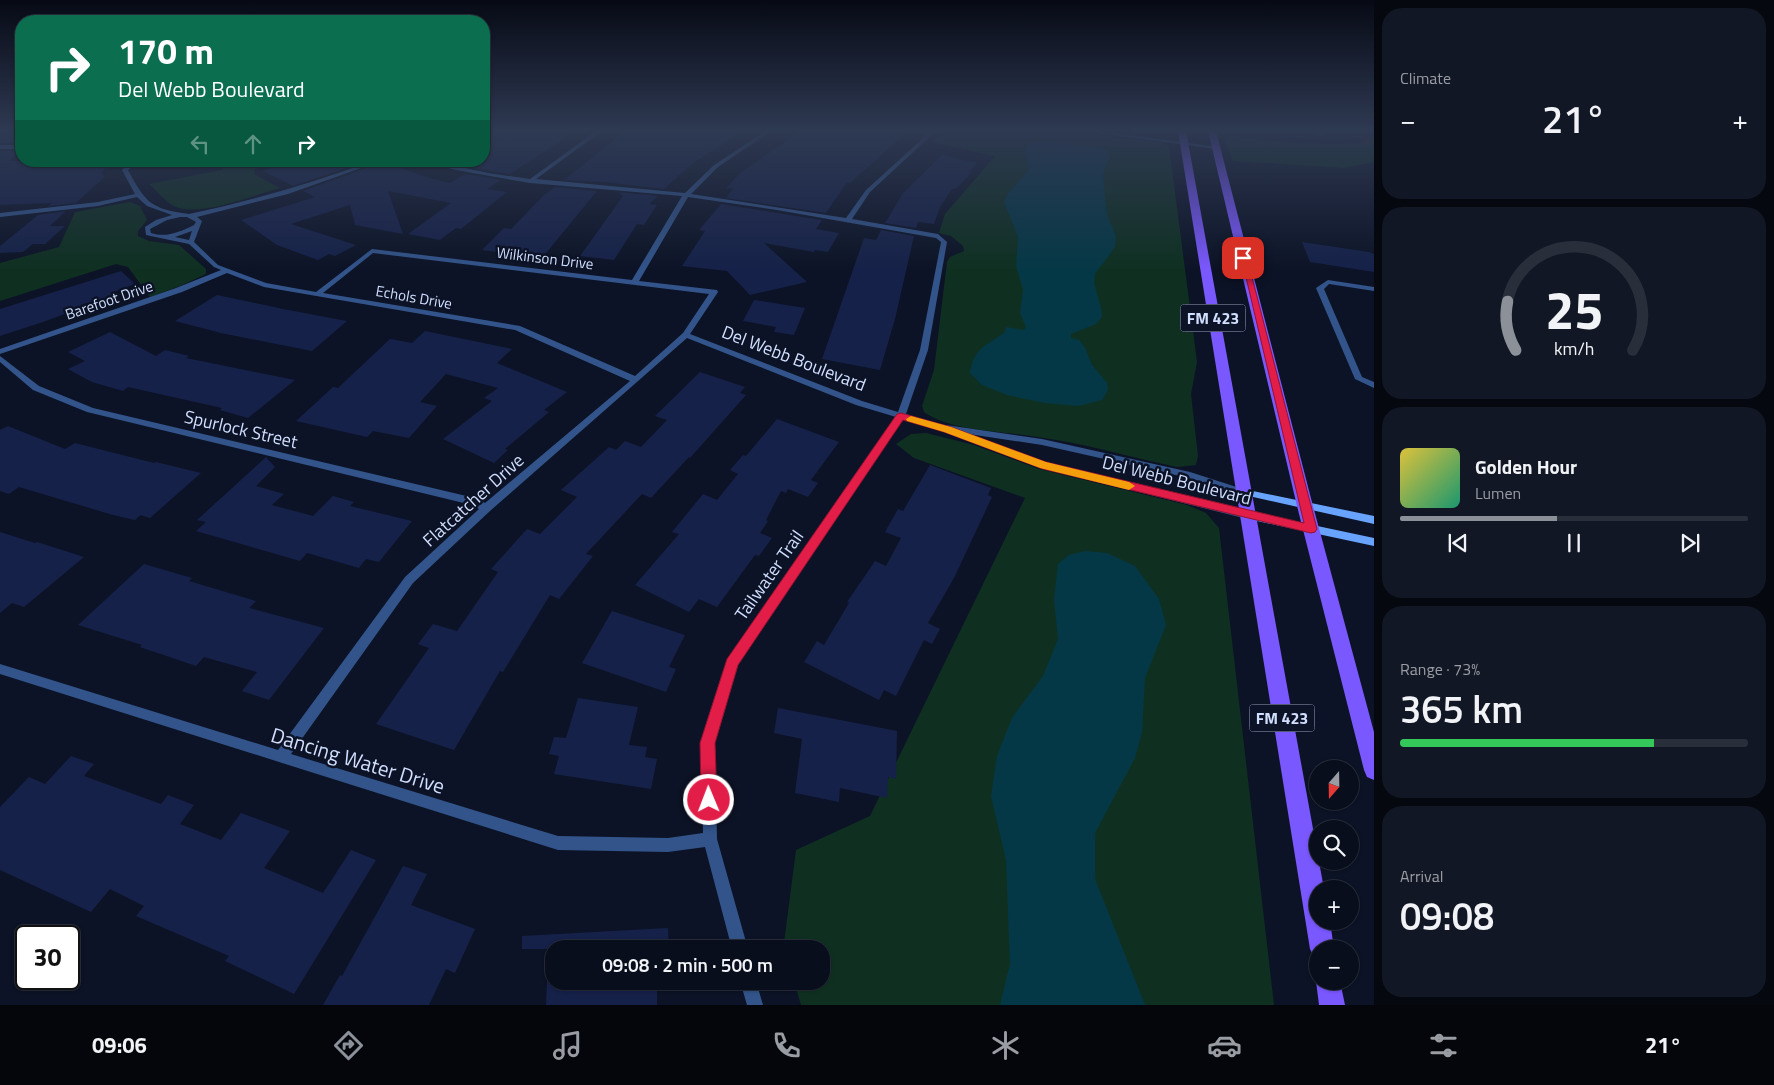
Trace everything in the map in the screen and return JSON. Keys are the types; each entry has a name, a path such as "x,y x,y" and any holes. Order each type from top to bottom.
{"main road":[{"name":"FM 423","path":"1190,178 1311,880"},
{"name":"FM 423","path":"1224,178 1311,529 1374,770"},
{"path":"1330,990 1332,1005"}],"street":[{"path":"129,178 144,202 155,210 197,219 197,226 191,242 151,236 147,231 151,225 155,210"},
{"path":"151,225 162,220 231,209 334,178"},
{"path":"509,178 686,195 848,220 868,191 882,178"},
{"path":"530,181 534,178"},
{"path":"634,283 686,195 704,178"},
{"path":"0,215 98,204 139,195"},
{"path":"156,236 178,235 231,209"},
{"name":"Tailwater Trail","path":"738,940 710,839 708,743 732,663 901,416 924,350 944,242 938,236 848,220"},
{"name":"Echols Drive","path":"191,242 216,266 264,285 517,328 636,380"},
{"name":"Wilkinson Drive","path":"317,294 372,251 714,292"},
{"name":"Barefoot Drive","path":"0,352 180,290 226,271"},
{"path":"1374,289 1328,282 1320,288 1359,379 1374,385"},
{"name":"Flatcatcher Drive","path":"281,757 409,580 486,508 686,335 714,292"},
{"name":"Del Webb Boulevard","path":"686,335 859,403 948,429 1043,465 1247,515 1374,542"},
{"name":"Spurlock Street","path":"0,358 36,388 90,410 475,502 486,508"},
{"name":"Del Webb Boulevard","path":"948,429 1042,442 1190,475 1243,492 1374,520"},
{"name":"Dancing Water Drive","path":"0,669 558,843 668,845 710,839"},
{"path":"751,990 755,1005"}],"green space":[{"path":"181,178 261,178 280,188 228,204 187,209 172,205 149,184"},
{"path":"976,178 1173,178 1197,362 1191,394 1198,456 1196,465 1177,467 1068,442 961,427 924,412 922,406 934,370 947,262 950,257 964,251 963,246 951,236 939,233 945,214"},
{"path":"130,202 140,206 147,220 138,231 138,236 149,241 179,245 206,269 206,274 150,297 128,267 116,264 0,301 0,263 59,247 75,212"},
{"path":"926,433 974,445 1039,469 1187,505 1206,513 1219,528 1274,1005 801,1005 797,990 830,990 830,940 784,940 796,850 870,816 1025,498 914,458 896,444 911,434"}],"water":[{"path":"1022,178 1103,178 1107,214 1116,236 1115,247 1095,274 1094,283 1102,317 1096,324 1071,334 1071,338 1079,340 1085,348 1092,365 1107,383 1108,390 1102,400 1078,406 1045,403 1007,395 982,385 970,373 978,352 1005,332 1006,327 1024,330 1026,327 1020,313 1023,290 1016,266 1018,237 1004,202 1008,193"},
{"path":"1085,551 1107,553 1135,566 1159,599 1166,625 1145,678 1142,732 1135,758 1095,833 1095,879 1145,1005 1000,1005 1010,964 1006,860 991,796 997,756 1012,718 1043,676 1058,639 1054,600 1058,564 1069,555"}],"building":[{"path":"0,178 103,178 76,203 49,206 52,203 0,205"},
{"path":"277,178 317,178 293,186"},
{"path":"339,178 429,178 450,183 458,178 488,178 501,180 487,189 507,192 461,229 456,228 440,240 408,234 451,203 388,191 403,234 355,225 350,205 291,224 356,245 335,256 329,254 318,260 277,245 241,220 315,197 303,191"},
{"path":"567,178 676,178 664,189 604,182 564,180"},
{"path":"735,178 856,178 850,183 847,182 826,213 726,198 733,189 726,188"},
{"path":"918,178 967,178 959,186 952,189 940,207 934,224 918,222 916,228 885,223 903,193"},
{"path":"555,187 597,191 542,258 482,250 504,228 511,229 544,195"},
{"path":"618,192 658,196 649,204 657,205 644,225 637,224 614,260 580,256 623,196"},
{"path":"721,204 822,220 816,229 839,233 828,252 815,250 814,252 764,243 807,282 750,295 727,271 682,266 705,231 699,230"},
{"path":"66,211 50,226 65,226 45,244 33,244 23,252 0,253 0,246 38,215"},
{"path":"881,230 914,236 895,319 880,370 822,359 864,238 876,240"},
{"path":"1302,242 1374,254 1374,272 1310,262"},
{"path":"121,271 135,284 111,293 118,300 100,306 97,302 0,336 0,309"},
{"path":"217,295 347,321 312,351 221,333 175,321"},
{"path":"754,300 805,308 794,335 774,332 776,327 743,321"},
{"path":"425,331 512,349 497,363 567,392 544,410 549,412 505,449 508,450 494,463 443,439 492,401 484,398 498,388 446,374 420,402 437,406 409,438 373,431 367,437 296,421 333,387 338,388 390,339 412,343"},
{"path":"110,332 156,356 165,350 189,356 186,358 295,380 248,418 220,410 222,408 128,387 123,391 92,382 68,369 85,361 68,352"},
{"path":"700,372 745,387 740,393 746,395 690,458 651,498 642,494 586,554 593,556 559,599 550,595 503,672 500,671 454,750 376,724 429,648 418,644 433,624 457,631 498,572 491,569 527,529 540,534 577,497 561,490 609,447 616,450 625,441 641,447 667,420 655,416"},
{"path":"777,419 839,442 811,480 818,483 808,497 788,489 786,493 781,491 766,520 768,521 760,533 772,538 759,556 755,555 717,607 699,599 689,612 635,585 679,534 672,532 703,494 717,500 738,474 730,470 743,455 746,456"},
{"path":"8,426 65,449 75,443 201,473 150,518 140,515 135,520 19,487 9,494 0,491 0,430"},
{"path":"266,457 275,467 256,486 284,494 272,505 313,516 333,496 354,502 350,506 412,521 379,562 366,559 359,568 307,553 300,561 196,531 206,522 197,520"},
{"path":"930,465 991,488 988,495 992,497 954,578 928,623 940,629 932,644 924,640 896,696 884,690 879,700 804,662 817,641 824,645 849,603 847,602 875,561 886,566 901,538 885,532 898,509 903,511"},
{"path":"0,532 84,557 24,607 12,603 0,613"},
{"path":"144,564 192,578 189,581 256,601 249,608 324,628 269,700 242,691 257,672 204,657 196,666 140,647 142,645 78,625"},
{"path":"612,611 685,635 669,667 676,669 666,692 582,663"},
{"path":"578,698 638,707 629,745 647,747 645,757 657,759 651,789 554,774 559,756 549,754 554,737 566,738"},
{"path":"778,708 897,731 896,779 888,777 887,798 840,788 839,802 795,793 802,739 774,733"},
{"path":"71,756 94,764 84,776 161,804 168,795 194,805 180,824 221,840 241,813 290,831 264,868 323,893 351,850 376,860 294,994 225,961 229,956 136,916 144,906 110,889 91,912 0,870 0,807 29,777 45,784"},
{"path":"403,866 427,874 411,905 475,929 455,973 446,969 429,1005 323,1005 340,975 342,976"},
{"path":"668,928 669,940 545,940 545,949 522,949 522,936"},
{"path":"547,990 657,990 657,1005 546,1005"}],"slow traffic":[{"path":"911,419 948,429 1043,465 1129,486"}],"route":[{"path":"709,800 708,743 732,663 901,416 948,429 1043,465 1311,529 1243,258"}]}
